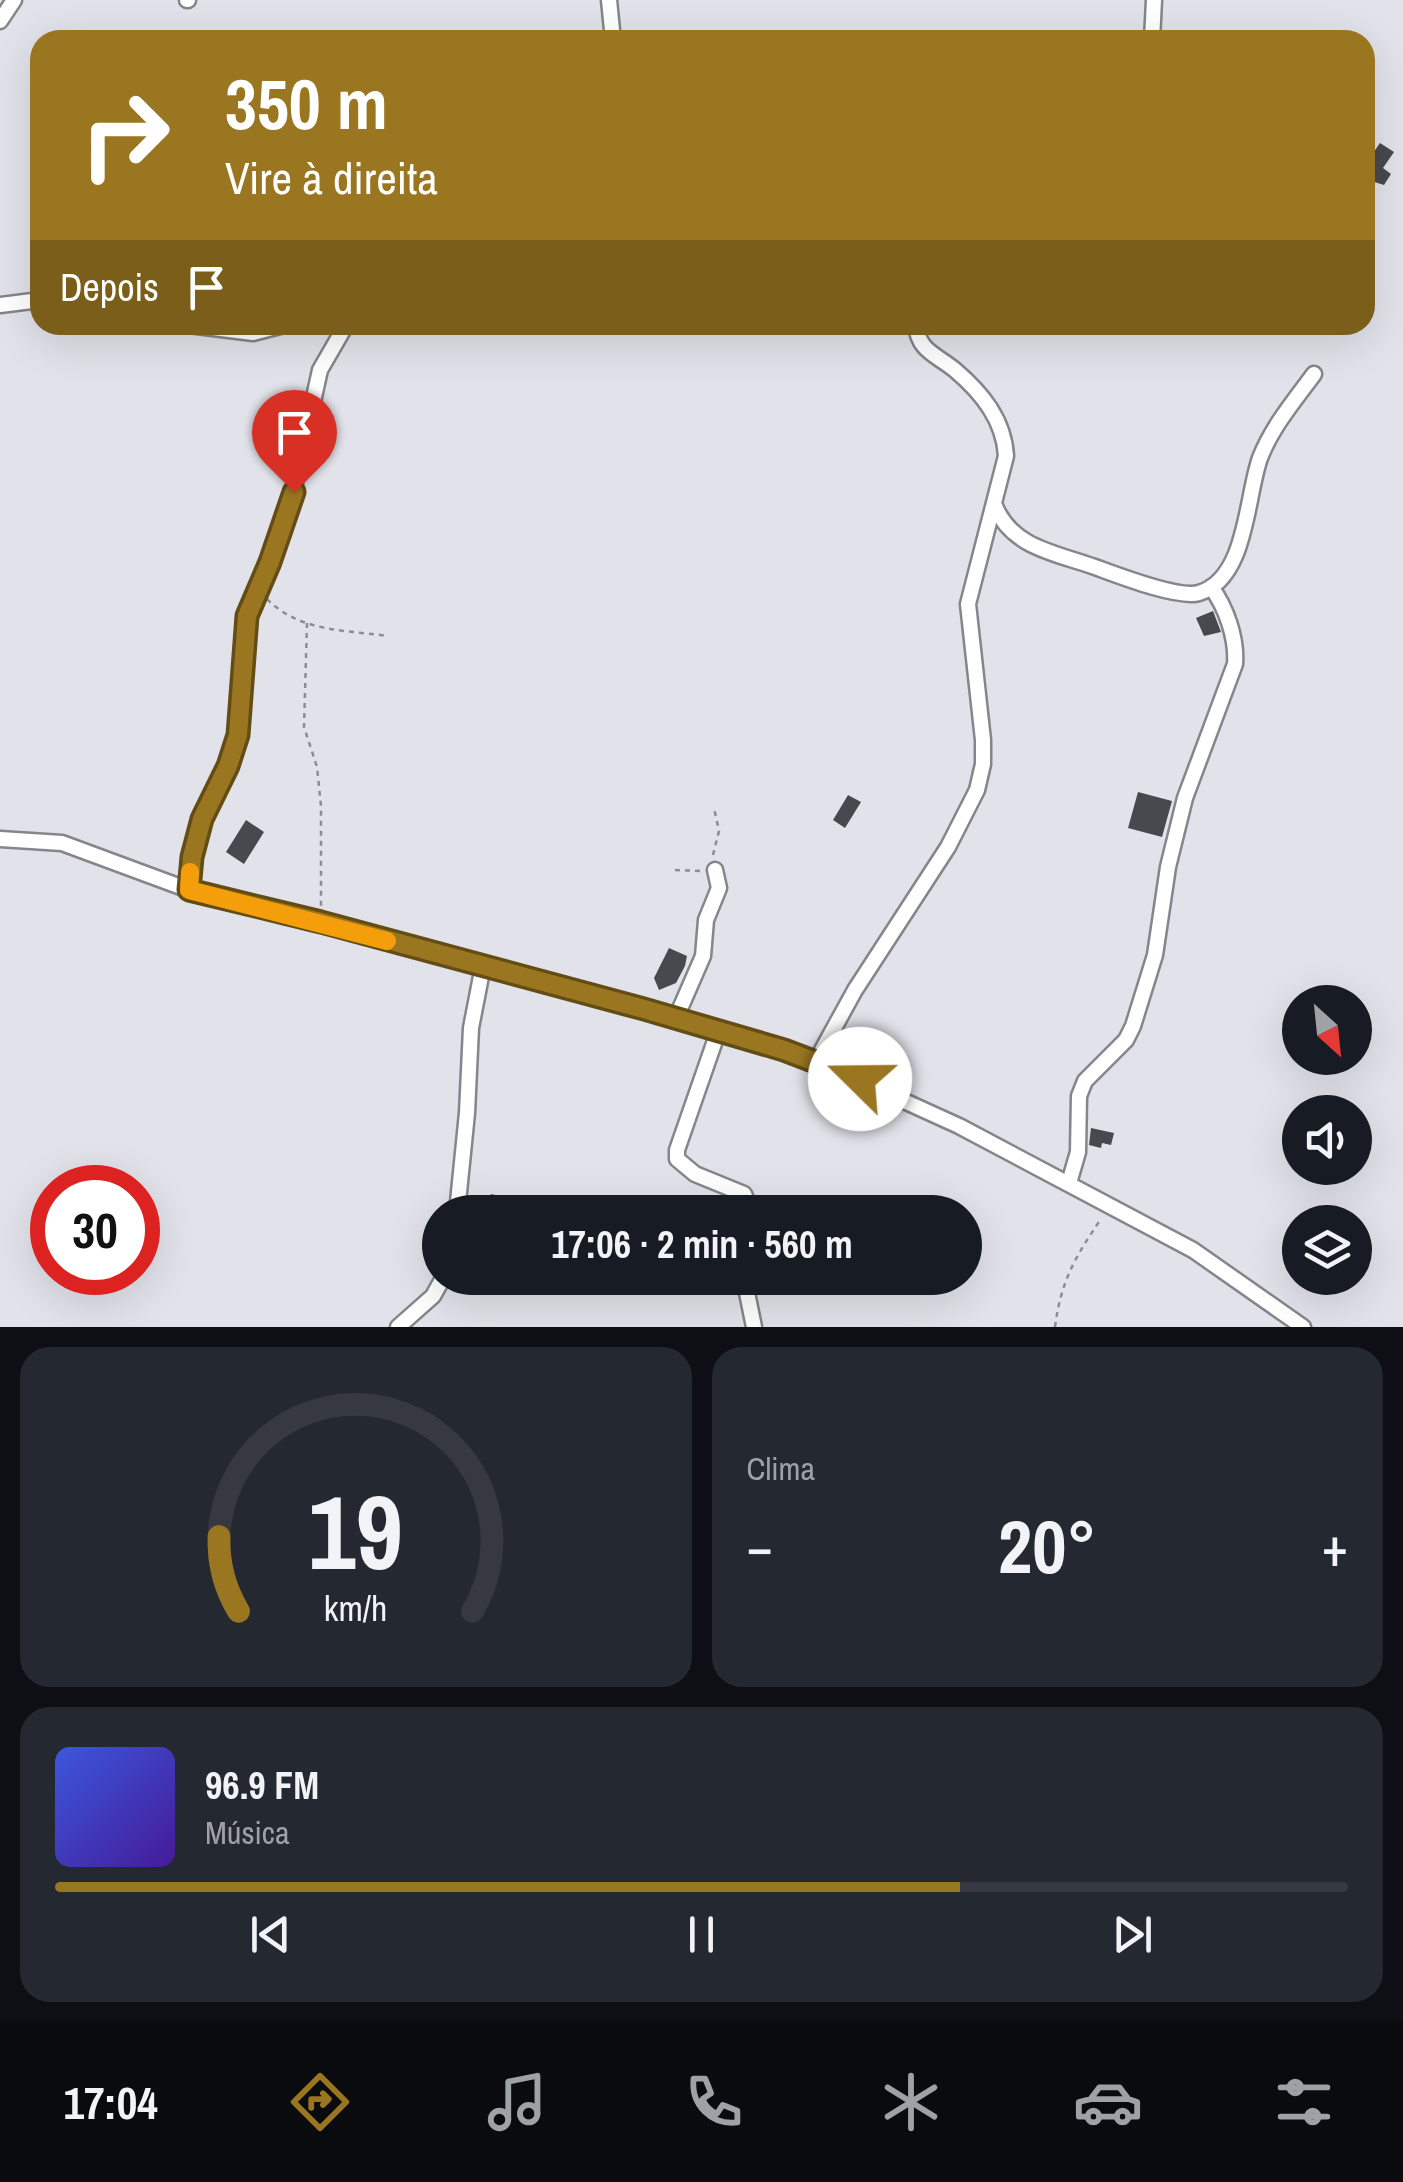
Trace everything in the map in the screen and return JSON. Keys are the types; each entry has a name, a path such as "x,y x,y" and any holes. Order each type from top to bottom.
{"street":[{"path":"0,21 14,0"},
{"path":"609,0 613,30"},
{"path":"1152,30 1154,0"},
{"path":"0,305 30,301"},
{"path":"189,890 202,819 228,766 238,735 247,616 294,492 320,370 340,335"},
{"path":"816,1061 854,990 948,847 977,790 983,764 968,604 1006,456 1005,440 996,416 958,372 921,346 918,335"},
{"path":"994,506 1012,535 1042,549 1176,592 1196,594 1223,576 1244,532 1250,490 1267,444 1314,374"},
{"path":"1069,1183 1078,1152 1084,1081 1126,1040 1132,1026 1155,955 1168,867 1185,798 1235,664 1229,624 1220,598 1211,587"},
{"path":"0,839 62,843 189,890 676,1018 816,1061 958,1126 1193,1250 1303,1327"},
{"path":"676,1018 703,956 706,920 719,888 714,870"},
{"path":"459,1195 468,1113 472,1014 483,966"},
{"path":"718,1032 676,1150 677,1159 695,1174 744,1195"},
{"path":"398,1327 434,1295"},
{"path":"747,1295 754,1327"}],"path":[{"path":"259,591 272,605 307,624 388,636"},
{"path":"307,624 304,727 317,767 322,806 321,922"},
{"path":"676,870 714,870 713,852 719,831 714,808"},
{"path":"1055,1327 1059,1297 1069,1268 1111,1206"}],"building":[{"path":"1380,143 1394,152 1383,168 1391,174 1384,185 1375,182 1375,150"},
{"path":"1213,611 1221,632 1204,636 1196,618"},
{"path":"1138,792 1172,801 1162,837 1128,828"},
{"path":"848,795 861,802 845,828 833,820"},
{"path":"246,820 264,832 244,864 226,852"},
{"path":"669,948 687,956 685,966 676,983 659,990 654,978"},
{"path":"1091,1128 1114,1133 1111,1145 1089,1145"}],"slow traffic":[{"path":"190,872 189,890 387,941"}],"route":[{"path":"294,492 247,616 238,735 228,766 202,819 189,890 644,1009 784,1050 860,1079"}]}
